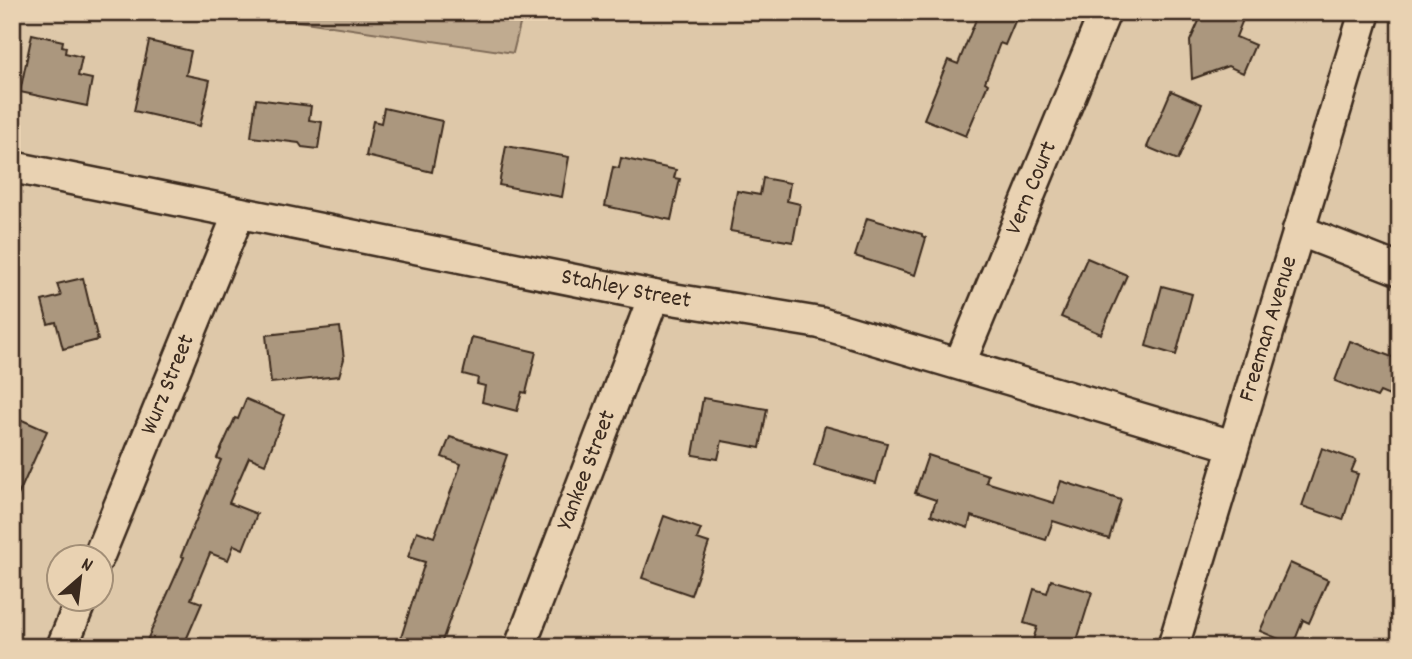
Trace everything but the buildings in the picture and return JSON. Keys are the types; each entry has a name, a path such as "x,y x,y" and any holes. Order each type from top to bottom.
{"street":[{"name":"Vern Court","path":"960,363 1105,12"},
{"name":"Freeman Avenue","path":"1173,647 1365,12"},
{"name":"Stahley Street","path":"12,167 654,296 820,323 1233,446"},
{"name":"Wurz Street","path":"104,544 239,213"},
{"path":"1298,230 1400,270"},
{"name":"Yankee Street","path":"520,647 654,296"},
{"path":"62,647 75,614"}],"shaded area":[{"path":"237,12 523,12 513,53"}]}
